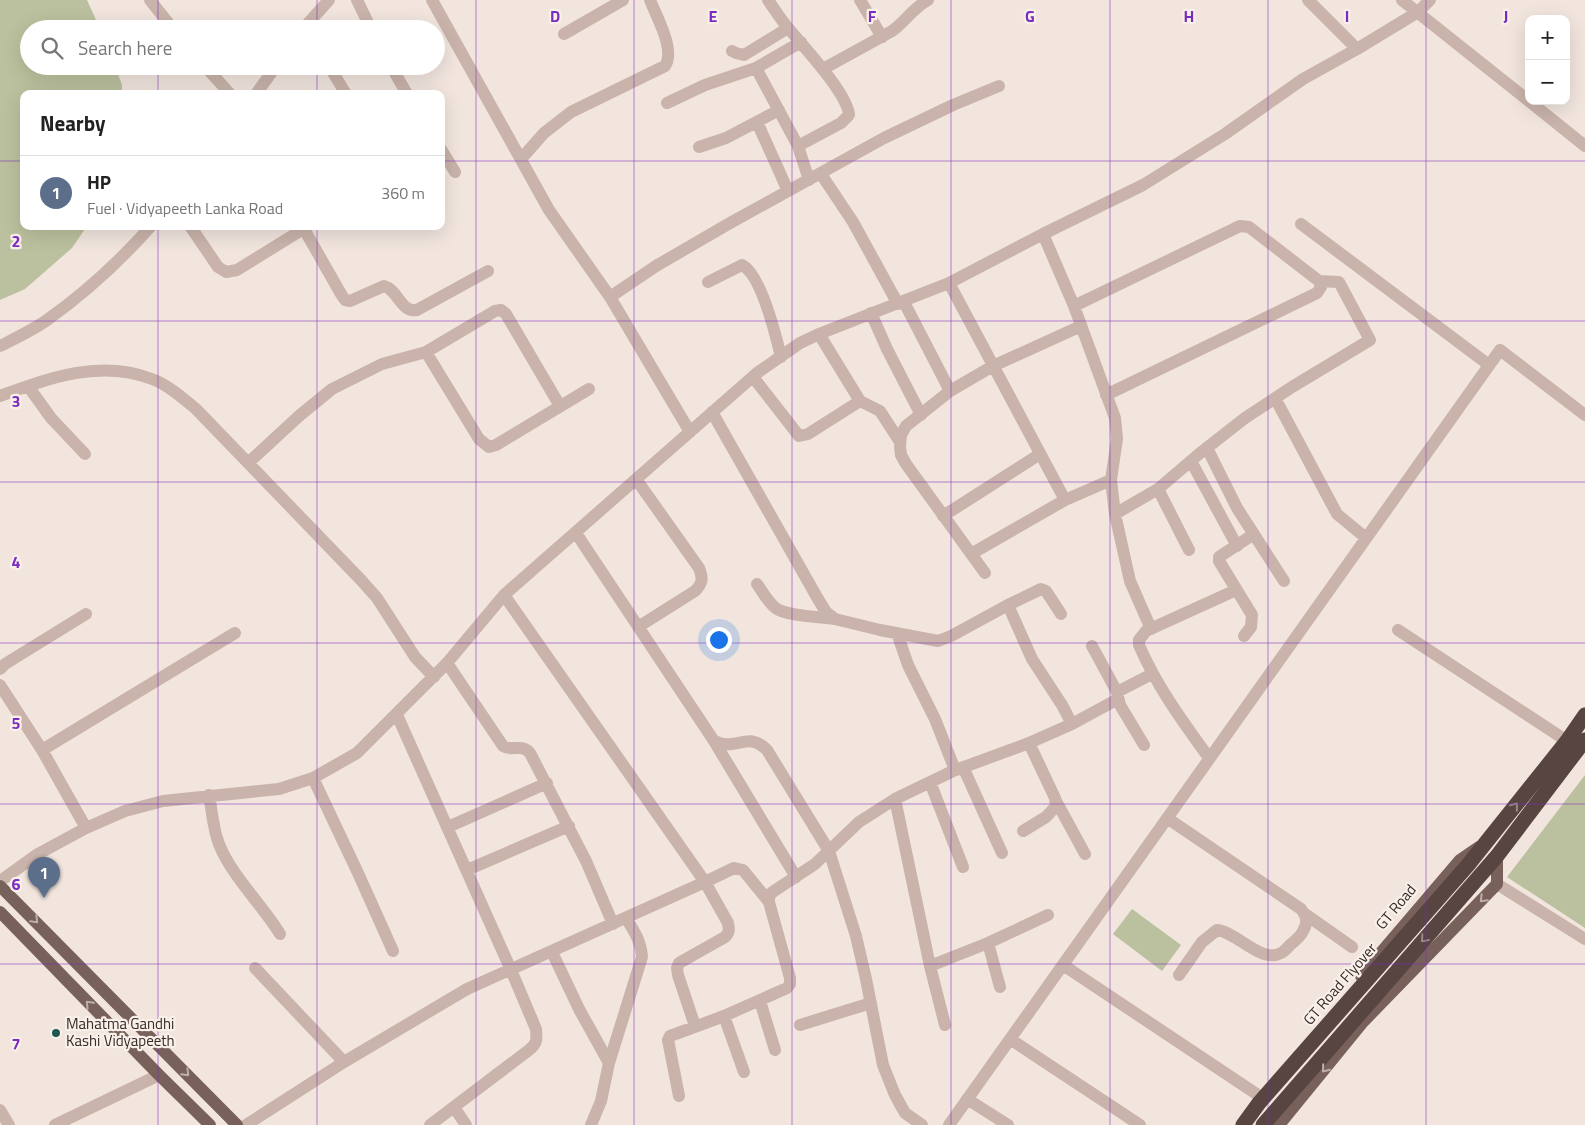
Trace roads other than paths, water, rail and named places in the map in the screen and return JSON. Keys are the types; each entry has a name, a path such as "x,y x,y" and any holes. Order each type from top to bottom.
{"highway":[{"name":"GT Road","path":"1497,856 1577,743 1585,716"},
{"name":"GT Road","path":"1484,844 1577,743"},
{"name":"GT Road Flyover","path":"1243,1125 1259,1103 1468,865 1484,844"},
{"path":"1263,1125 1497,856"}],"main road":[{"name":"GT Road","path":"1236,1125 1258,1095 1460,860 1484,844"},
{"path":"1279,1125 1363,1022 1497,884 1497,856"},
{"path":"0,886 237,1125"},
{"path":"0,913 210,1125"}],"street":[{"path":"150,0 167,20"},
{"path":"311,20 329,0"},
{"path":"361,0 356,0 366,20"},
{"path":"432,0 443,20"},
{"path":"564,34 623,0"},
{"path":"521,159 544,133 571,112 665,66 668,62 668,43 650,0"},
{"path":"768,0 788,28 823,69 846,102 849,115 842,123 798,146"},
{"path":"860,0 882,38"},
{"path":"823,69 882,38 899,26 918,6 928,0"},
{"path":"1308,0 1357,49"},
{"path":"1402,0 1525,98"},
{"path":"0,880 38,854 86,828 125,811 163,801 279,789 313,778 357,753 447,663 504,595 753,376 818,334 949,283 1143,185 1225,134 1303,79 1418,12 1430,0"},
{"path":"445,23 550,210 610,297 690,432"},
{"path":"732,50 744,55 788,28"},
{"path":"667,103 706,85 756,68 801,42"},
{"path":"756,68 815,177 853,222 950,391"},
{"path":"212,75 223,90"},
{"path":"259,90 270,75"},
{"path":"334,75 344,90"},
{"path":"396,75 405,90"},
{"path":"610,297 673,257 884,138 953,105 1000,86"},
{"path":"1534,105 1585,146"},
{"path":"699,147 726,138 779,110"},
{"path":"757,122 788,191"},
{"path":"445,155 456,172"},
{"path":"1302,224 1489,365"},
{"path":"1074,306 1240,226 1249,227 1319,281 1321,287 1317,292 1106,395"},
{"path":"0,346 46,321 91,286 132,248 148,230"},
{"path":"193,230 218,268 226,272 237,270 301,230"},
{"path":"308,230 345,300 350,301 384,286 394,291 407,310 417,310 488,271"},
{"path":"1043,234 1074,306 1115,418 1117,439 1111,480 1115,514 1130,581 1151,629"},
{"path":"708,282 736,267 742,265 747,268 767,308 781,357"},
{"path":"1115,514 1158,489 1245,418 1370,340 1339,282 1319,281"},
{"path":"949,283 1065,500"},
{"path":"248,463 299,416 332,389 382,364 426,352 496,311 501,310 506,314 560,406"},
{"path":"871,313 921,415"},
{"path":"985,573 906,464 901,455 901,435 906,426 950,391 993,366 1081,326"},
{"path":"818,334 860,401 880,411 900,442"},
{"path":"949,1125 1500,350 1585,414"},
{"path":"426,352 479,439 489,447 496,445 589,389"},
{"path":"0,396 86,370 122,371 152,379 177,393 196,409 361,580 377,598 415,657 434,676"},
{"path":"753,376 799,436 808,434 860,401"},
{"path":"28,386 46,413 85,454"},
{"path":"1275,398 1337,514 1366,538"},
{"path":"712,412 818,599 826,612 835,619"},
{"path":"1207,448 1237,508 1284,581"},
{"path":"944,516 1040,454"},
{"path":"1191,461 1237,546"},
{"path":"636,479 699,568 702,576 702,582 695,590 638,627"},
{"path":"971,554 1065,500 1111,480"},
{"path":"1158,489 1189,550"},
{"path":"576,533 714,742 796,877"},
{"path":"1244,636 1251,627 1252,615 1219,561 1219,557 1254,534"},
{"path":"758,584 768,601 776,608 785,612 835,619 938,641 1041,589 1046,591 1061,614"},
{"path":"1209,758 1152,674 1139,645 1139,640 1141,635 1151,629 1236,590"},
{"path":"504,595 705,882 728,923 729,933 725,937 679,963 677,968 695,1026"},
{"path":"1008,605 1032,659 1072,724"},
{"path":"2,662 86,614"},
{"path":"1398,630 1577,743"},
{"path":"42,750 235,633"},
{"path":"897,633 908,665 1002,853"},
{"path":"1092,646 1144,745"},
{"path":"447,663 503,746 509,749 517,747 527,749 569,826 613,924"},
{"path":"679,1096 668,1040 670,1036 760,1001 787,988 790,984 769,902 770,895 774,891 796,877 829,851 859,822 895,799 959,768 1029,743 1072,724 1152,674"},
{"path":"0,685 42,750 86,828"},
{"path":"397,715 511,970 536,1029 537,1038 536,1045 430,1125"},
{"path":"714,742 724,746 749,740 759,742 767,750 829,851 856,936 883,1065 895,1095 905,1113 922,1125"},
{"path":"1029,743 1055,798 1085,854"},
{"path":"313,778 393,951"},
{"path":"930,782 963,867"},
{"path":"448,827 547,783"},
{"path":"209,795 215,831 220,846 229,863 280,934"},
{"path":"1023,831 1054,810 1056,806 1055,798"},
{"path":"895,799 930,966 945,1025"},
{"path":"1167,818 1302,909 1307,923 1302,933 1281,954 1270,956 1258,952 1226,931 1217,930 1202,942 1179,975"},
{"path":"467,870 569,826"},
{"path":"246,1125 344,1062 467,989 734,868 743,870 769,902"},
{"path":"1497,884 1585,939"},
{"path":"0,913 14,899"},
{"path":"1305,914 1352,947"},
{"path":"930,966 988,943 1048,915"},
{"path":"591,1125 602,1101 609,1063 642,957 637,935 626,918"},
{"path":"988,943 1000,987"},
{"path":"552,952 579,1009 609,1063"},
{"path":"1063,965 1258,1095"},
{"path":"255,968 344,1062"},
{"path":"760,1001 776,1050"},
{"path":"800,1025 871,1003"},
{"path":"724,1016 744,1072"},
{"path":"1010,1039 1140,1125"},
{"path":"55,1125 159,1075"},
{"path":"968,1100 1008,1125"},
{"path":"454,1107 466,1125"},
{"path":"0,1110 8,1125"}],"place":[{"name":"HP","path":"44,898"},
{"name":"Mahatma Gandhi Kashi Vidyapeeth","path":"56,1033"}]}
